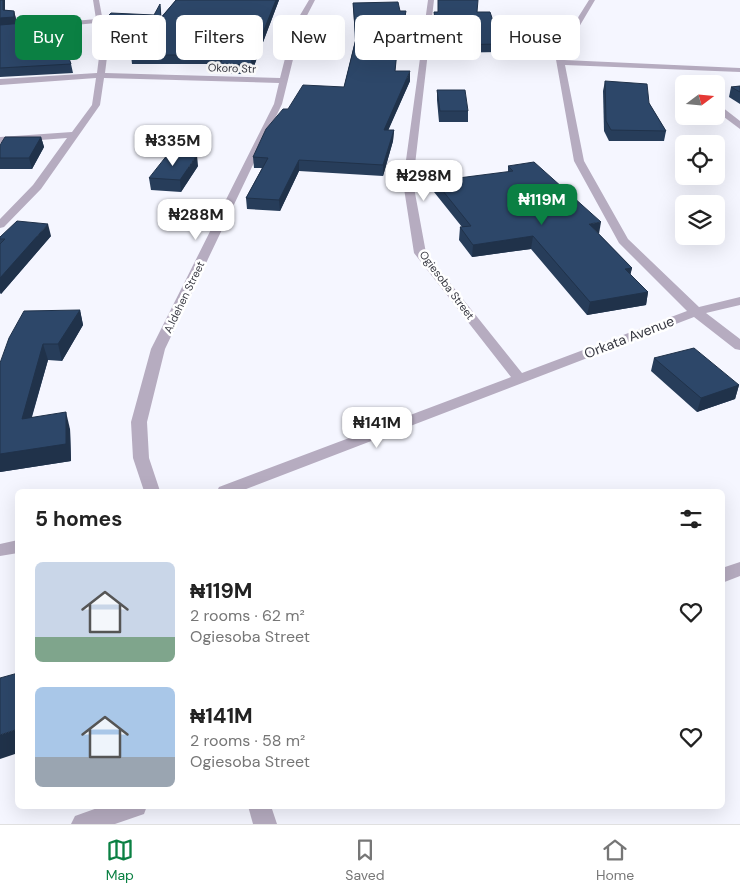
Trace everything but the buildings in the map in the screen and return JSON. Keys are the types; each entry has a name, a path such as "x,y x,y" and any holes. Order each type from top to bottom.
{"street":[{"path":"96,0 98,15"},
{"name":"A.Idehen Street","path":"151,489 141,458 139,422 158,349 278,104 297,27 312,0"},
{"name":"Ogiesoba Street","path":"431,0 408,182 420,253 519,378"},
{"path":"592,0 559,54 579,161 623,241 696,312 740,346"},
{"path":"0,30 92,22"},
{"path":"0,225 37,187 96,105 102,60"},
{"path":"561,62 740,70"},
{"name":"Okoro Str","path":"0,82 100,75 284,81"},
{"path":"725,114 740,126"},
{"path":"0,140 74,135"},
{"name":"Orkata Avenue","path":"230,489 696,312 740,301"},
{"path":"0,550 15,547"},
{"path":"725,575 740,569"},
{"path":"83,824 127,809"},
{"path":"260,809 265,824"}]}
